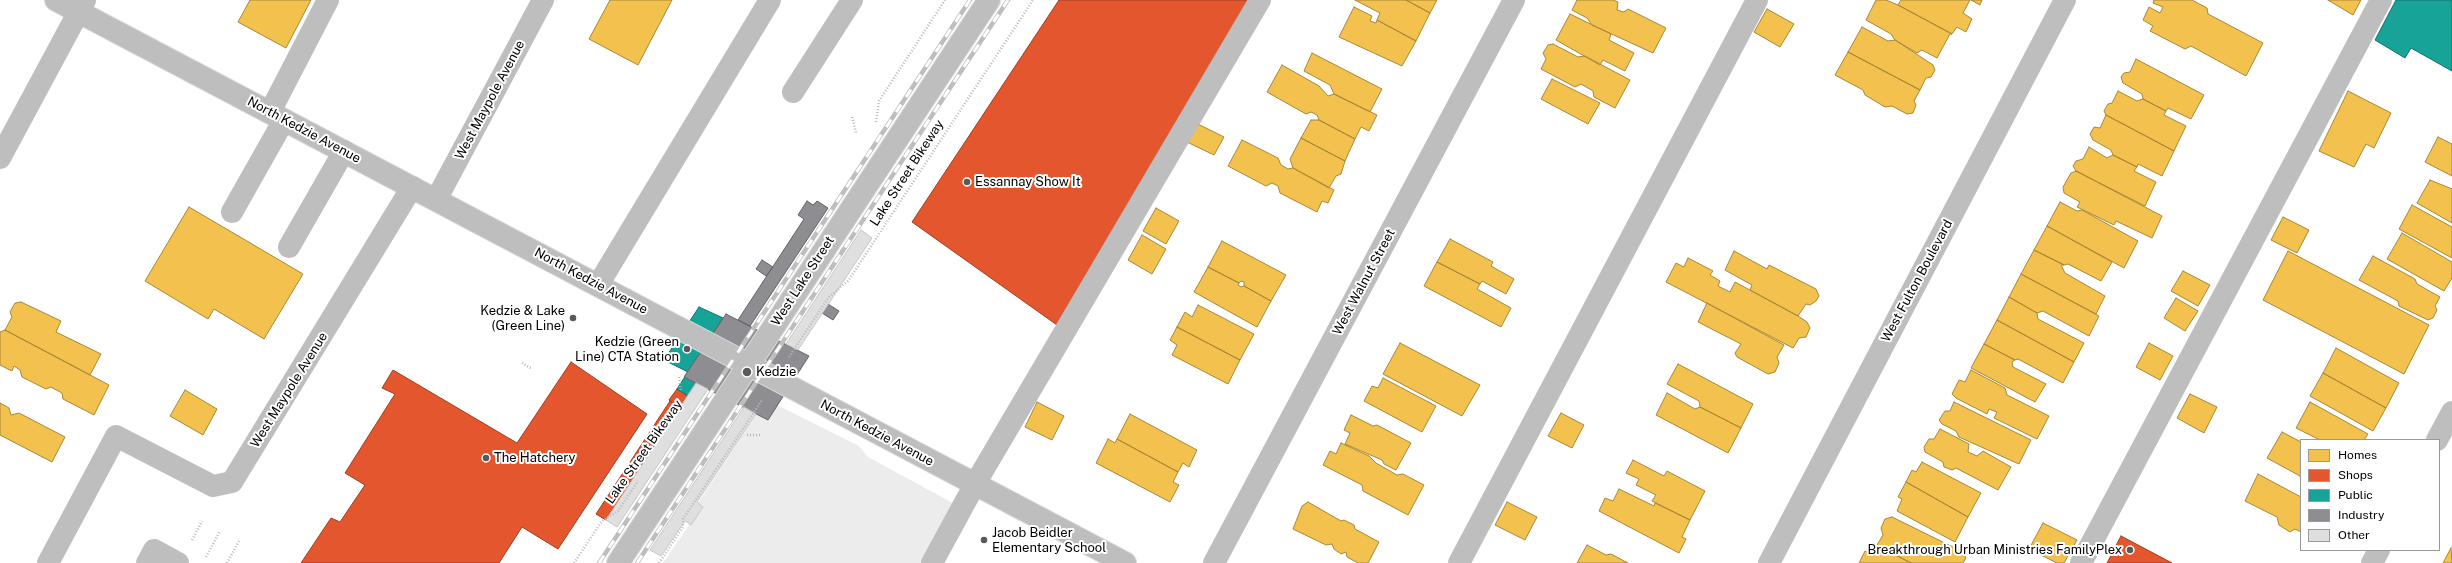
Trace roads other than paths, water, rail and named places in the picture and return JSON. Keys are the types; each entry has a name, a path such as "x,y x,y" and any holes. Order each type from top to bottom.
{"street":[{"name":"North Kedzie Avenue","path":"56,0 82,6 344,152 1125,563"},
{"path":"232,212 277,116 328,0"},
{"name":"West Maypole Avenue","path":"436,200 543,0"},
{"path":"598,285 770,0"},
{"path":"793,92 852,0"},
{"name":"West Lake Street","path":"618,563 989,0"},
{"path":"932,563 975,484 1260,0"},
{"name":"West Walnut Street","path":"1214,563 1514,0"},
{"path":"1459,563 1758,0"},
{"name":"West Fulton Boulevard","path":"1768,563 2065,0"},
{"path":"2082,563 2381,0"},
{"path":"0,158 82,6"},
{"path":"289,248 344,152"},
{"name":"West Maypole Avenue","path":"48,563 116,436 213,486 232,482 412,187"},
{"path":"2438,439 2452,412"},
{"path":"147,563 154,550 183,555"},
{"path":"2372,563 2378,551"}],"railway":[{"path":"599,563 970,0"},
{"path":"637,563 1008,0"}],"place":[{"name":"Essannay Show It","path":"967,182"},
{"name":"Kedzie & Lake (Green Line)","path":"573,318"},
{"name":"Kedzie (Green Line) CTA Station","path":"687,349"},
{"name":"Kedzie","path":"747,372"},
{"name":"The Hatchery","path":"486,458"},
{"name":"Jacob Beidler Elementary School","path":"984,540"},
{"name":"Breakthrough Urban Ministries FamilyPlex","path":"2130,550"}]}
